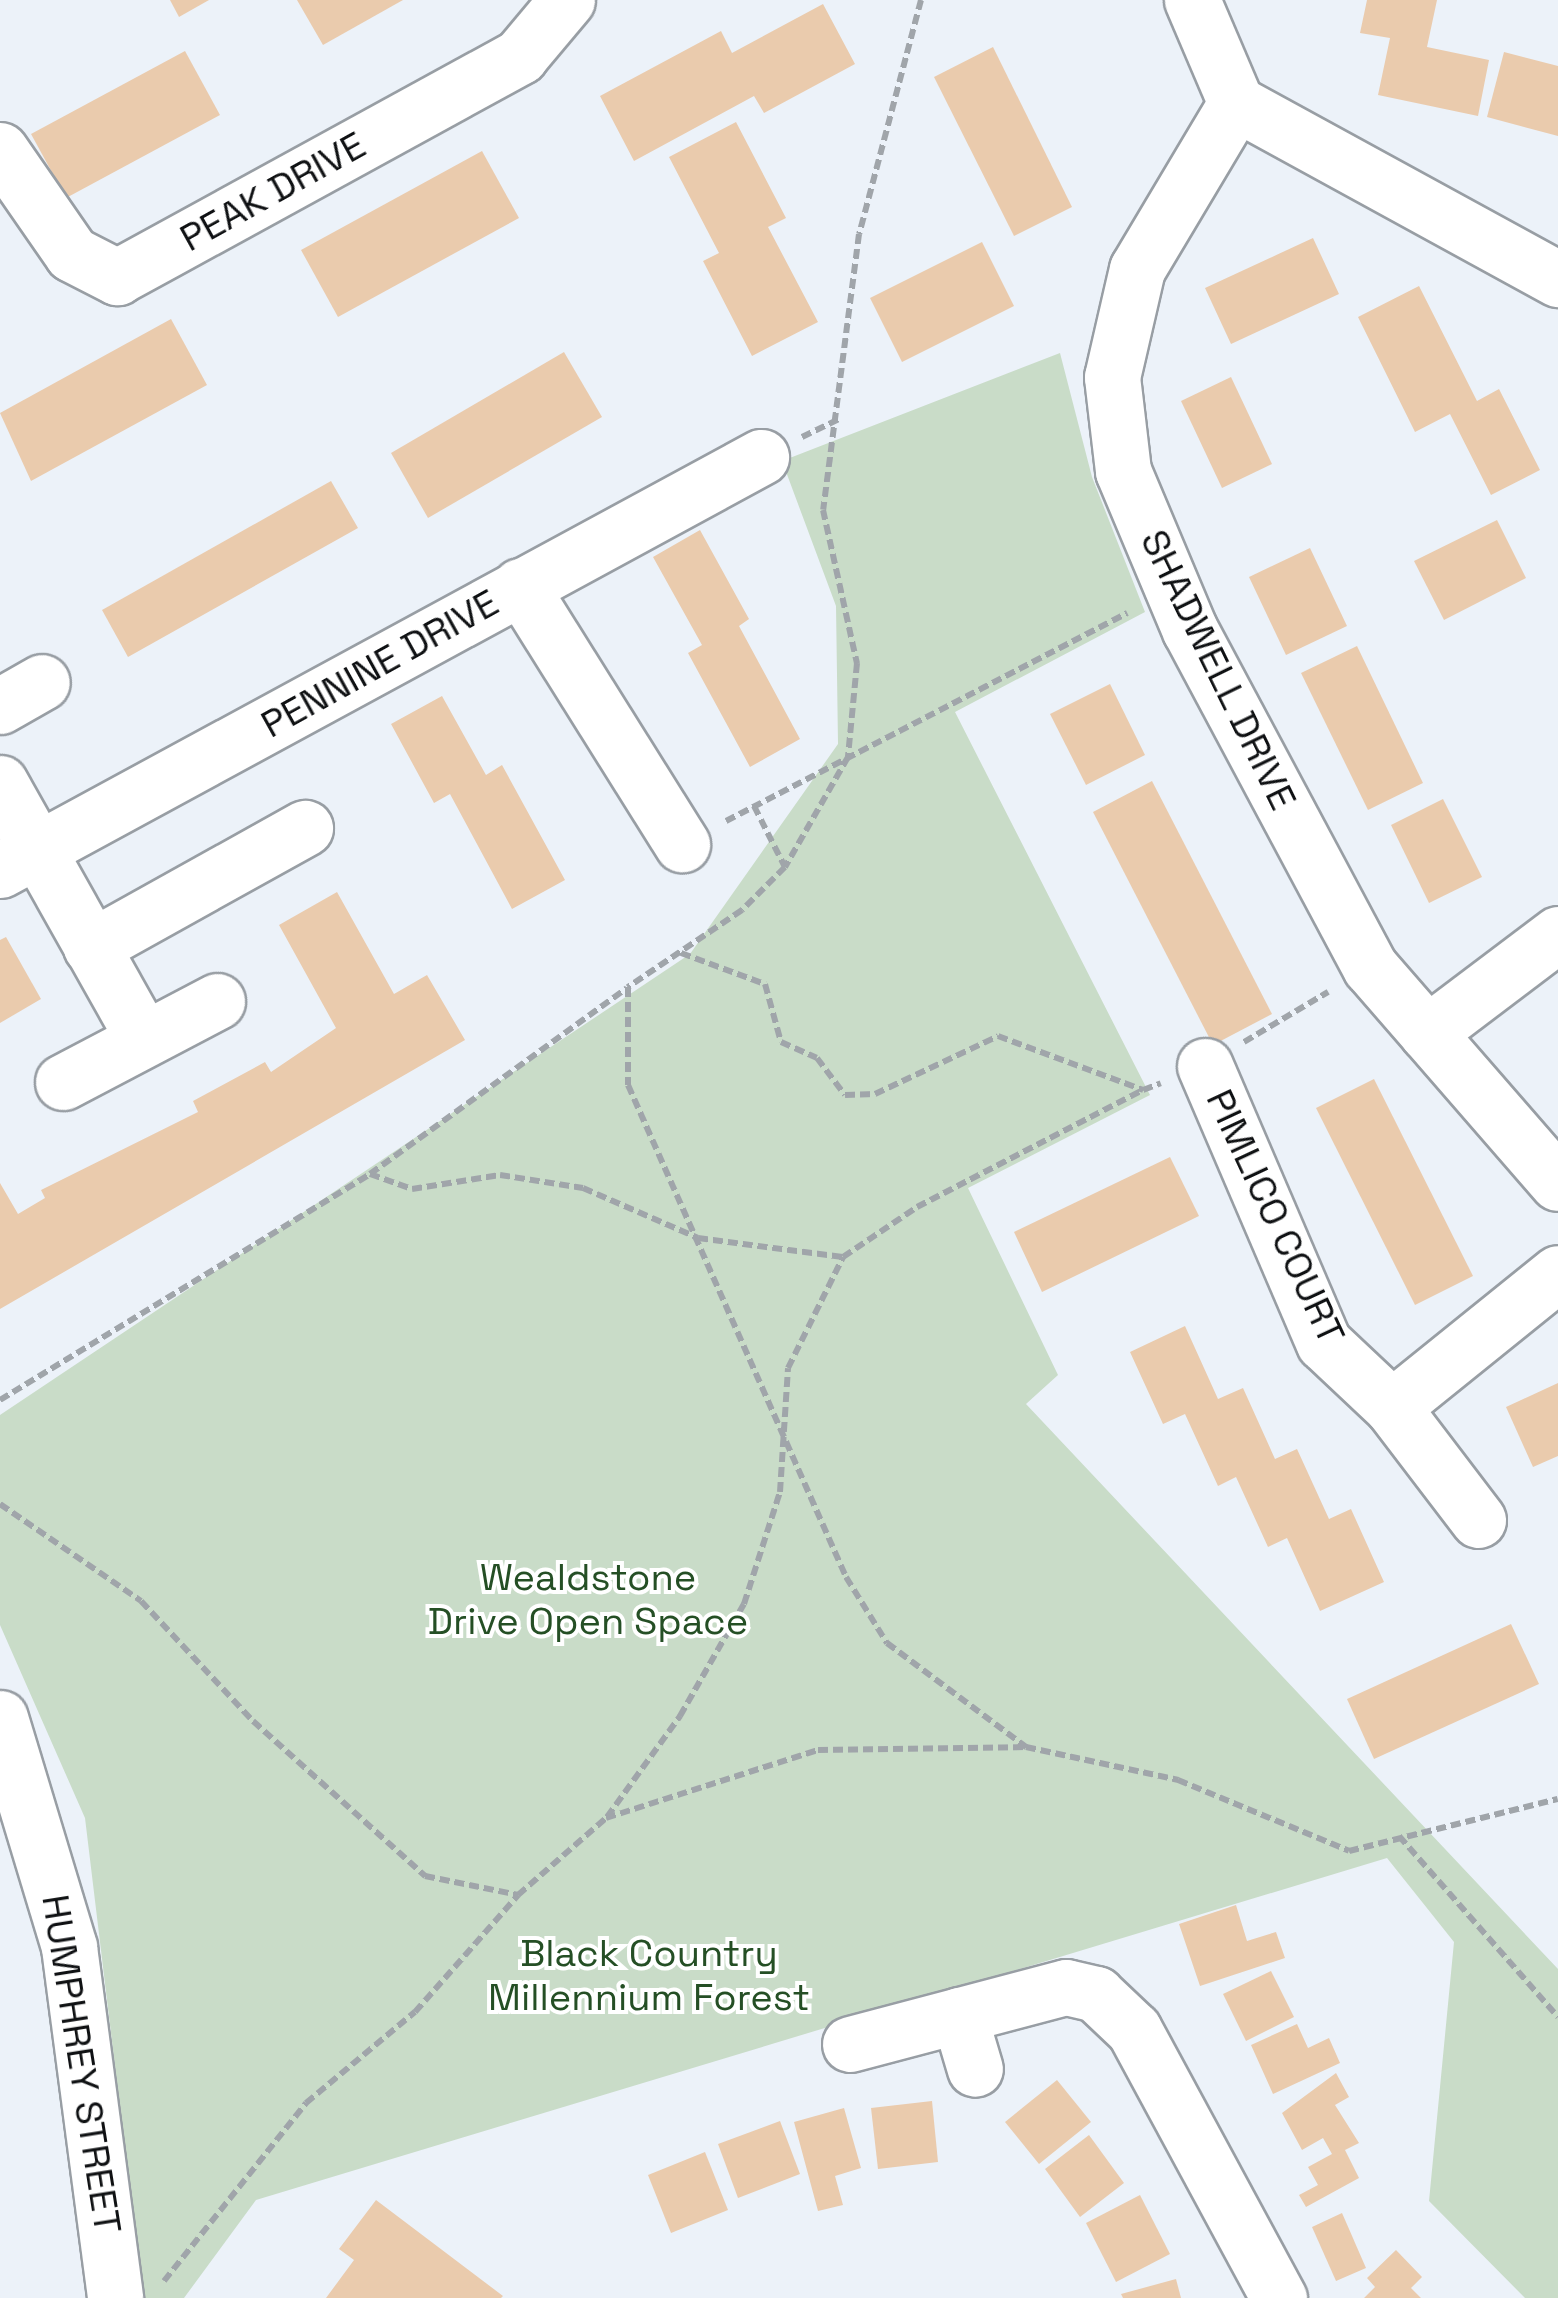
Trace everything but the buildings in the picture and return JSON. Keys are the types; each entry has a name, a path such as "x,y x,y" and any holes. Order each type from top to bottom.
{"street":[{"name":"PEAK DRIVE","path":"0,150 72,254 117,277 520,56 567,0"},
{"path":"1192,0 1236,103 1558,279"},
{"name":"SHADWELL DRIVE","path":"1236,103 1137,269 1112,377 1123,471 1173,589 1370,967 1558,1183"},
{"name":"PENNINE DRIVE","path":"19,862 761,457"},
{"path":"520,586 682,844"},
{"path":"0,783 19,862 91,947 143,1038"},
{"path":"91,947 305,828"},
{"path":"1427,1032 1558,934"},
{"path":"63,1082 217,1001"},
{"name":"PIMLICO COURT","path":"1204,1066 1324,1344 1392,1407 1478,1520"},
{"path":"1392,1407 1558,1273"},
{"name":"HUMPHREY STREET","path":"0,1718 70,1947 114,2298"},
{"path":"850,2044 1066,1987 1116,2006 1279,2298"},
{"path":"959,2016 975,2069"}],"path":[{"path":"0,1400 370,1174 628,987 742,910 786,867 848,757 857,663 823,510 859,234 921,0"},
{"path":"682,844 1173,589"},
{"path":"754,806 786,867"},
{"path":"680,952 766,984 781,1042 817,1058 846,1094 876,1094 998,1036 1143,1090"},
{"path":"151,2298 306,2103 415,2012 518,1896 606,1818 680,1716 744,1604 780,1492 788,1368 843,1257 917,1207 1143,1090 1204,1066 1370,967"},
{"path":"628,987 628,1085 846,1577 887,1643 1026,1747"},
{"path":"370,1174 412,1190 500,1175 583,1188 698,1238 843,1257"},
{"path":"0,1504 142,1602 253,1720 425,1876 518,1896"},
{"path":"606,1818 818,1750 1026,1747 1178,1780 1348,1851 1558,1799"},
{"path":"1398,1836 1558,2017"}],"green space":[{"name":"Wealdstone Drive Open Space","path":"1060,353 1092,477 1145,612 955,712 1150,1095 968,1188 1058,1375 1026,1404 1558,1969 1558,2298 1525,2298 1429,2201 1454,1942 1387,1858 256,2200 184,2298 143,2298 85,1818 0,1625 0,1415 690,954 838,744 836,606 782,461"}],"park label":[{"name":"Black Country Millennium Forest","path":"649,1976"}]}
